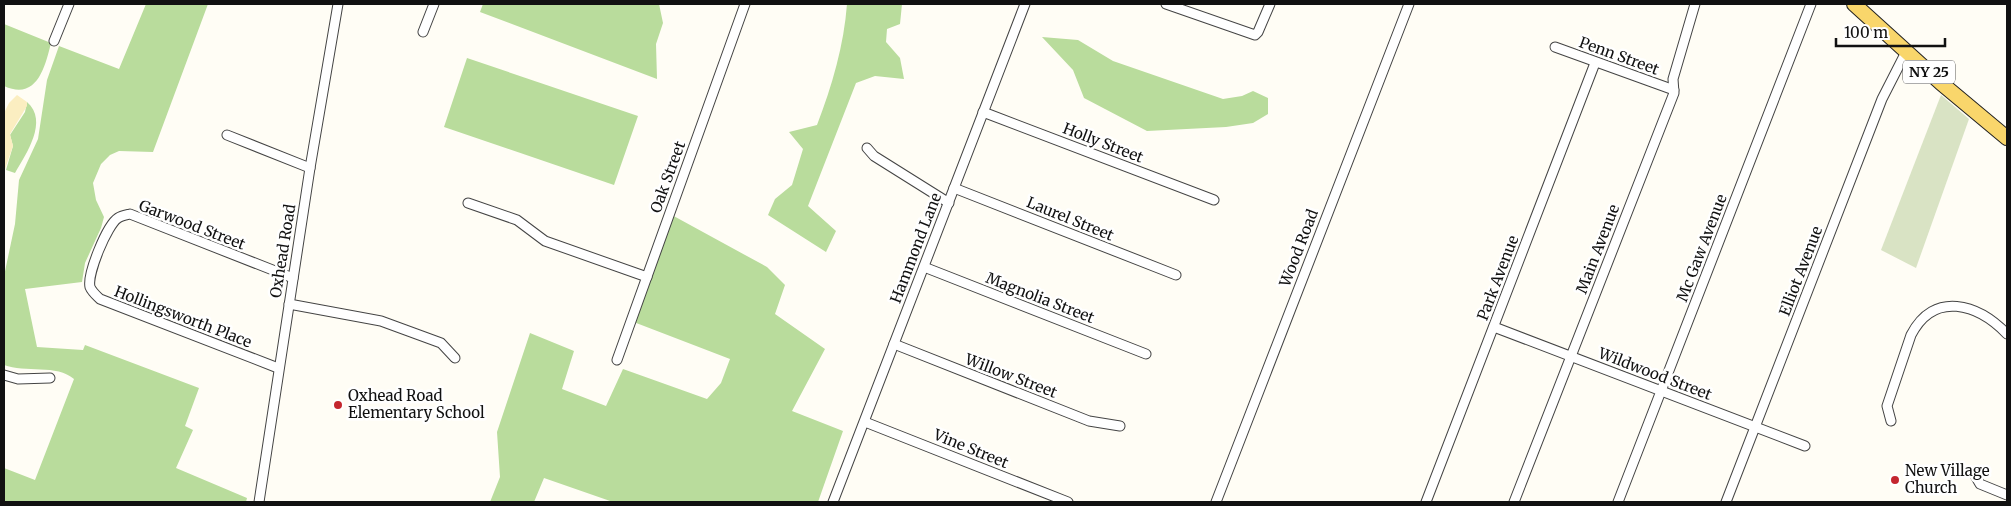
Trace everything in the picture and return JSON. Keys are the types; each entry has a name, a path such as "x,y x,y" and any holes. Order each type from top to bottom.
{"main road":[{"name":"NY 25","path":"1854,4 1906,52 2007,138"}],"street":[{"path":"54,42 69,4"},
{"name":"Oxhead Road","path":"259,502 278,368 338,4"},
{"path":"423,32 434,4"},
{"name":"Oak Street","path":"617,360 745,4"},
{"name":"Hammond Lane","path":"834,502 1025,4"},
{"path":"1166,4 1255,36 1262,25 1270,4"},
{"name":"Wood Road","path":"1216,502 1409,4"},
{"name":"Main Avenue","path":"1514,502 1674,93 1673,79 1695,4"},
{"name":"Mc Gaw Avenue","path":"1618,502 1811,4"},
{"name":"Penn Street","path":"1555,47 1674,90"},
{"name":"Elliot Avenue","path":"1726,502 1882,99 1906,52"},
{"name":"Park Avenue","path":"1426,502 1595,62"},
{"name":"Holly Street","path":"983,112 1214,200"},
{"path":"227,135 310,168"},
{"path":"867,148 874,156 948,203"},
{"name":"Laurel Street","path":"954,188 1176,275"},
{"path":"468,203 517,220 544,241 647,277"},
{"name":"Garwood Street","path":"99,251 106,232 118,218 130,214 293,278"},
{"name":"Hollingsworth Place","path":"99,251 90,286 100,299 278,368"},
{"name":"Magnolia Street","path":"924,267 1146,354"},
{"path":"289,304 381,321 441,343 455,358"},
{"path":"1892,422 1887,406 1911,336 1915,327 1923,319 1941,308 1962,306 1983,314 2007,334"},
{"name":"Wildwood Street","path":"1494,327 1806,446"},
{"name":"Willow Street","path":"894,344 1089,421 1120,426"},
{"path":"4,375 18,379 50,378"},
{"name":"Vine Street","path":"864,422 1068,502"},
{"path":"1973,472 1980,484 2007,495"}],"green space":[{"path":"146,4 208,4 153,152 119,151 110,155 101,164 93,183 96,200 104,217 85,263 82,282 25,289 37,347 83,350 85,345 199,388 185,426 193,430 176,468 247,498 246,502 4,502 4,468 35,480 74,379 67,374 50,370 4,365 4,276 15,224 19,180 38,139 47,80 59,46 119,69"},
{"path":"483,4 659,4 663,23 656,44 657,79 480,12"},
{"path":"847,4 902,4 900,24 887,29 886,42 900,58 904,79 875,76 856,83 808,206 836,231 826,252 768,215 775,199 792,185 803,149 789,132 817,125 836,65 843,35"},
{"path":"4,24 51,43 46,62 38,79 24,89 4,86"},
{"path":"1042,37 1078,40 1113,61 1223,99 1242,96 1253,91 1268,98 1268,114 1253,123 1226,127 1147,131 1084,98 1073,70"},
{"path":"467,58 638,116 614,185 444,127"},
{"path":"1941,95 1969,119 1916,268 1881,250"},
{"path":"27,102 36,118 36,128 29,147 15,173 6,170 13,146 10,135 25,112"},
{"path":"670,214 767,267 785,285 775,314 825,349 792,411 843,431 818,502 613,502 544,478 534,502 490,502 500,477 497,432 530,333 574,351 562,389 606,406 623,369 707,399 721,383 730,359 631,321"}],"sand":[{"path":"17,95 27,102 27,106 10,134 13,146 4,172 4,113 9,103"}],"place":[{"name":"Oxhead Road Elementary School","path":"338,405"},
{"name":"New Village Church","path":"1895,480"}]}
